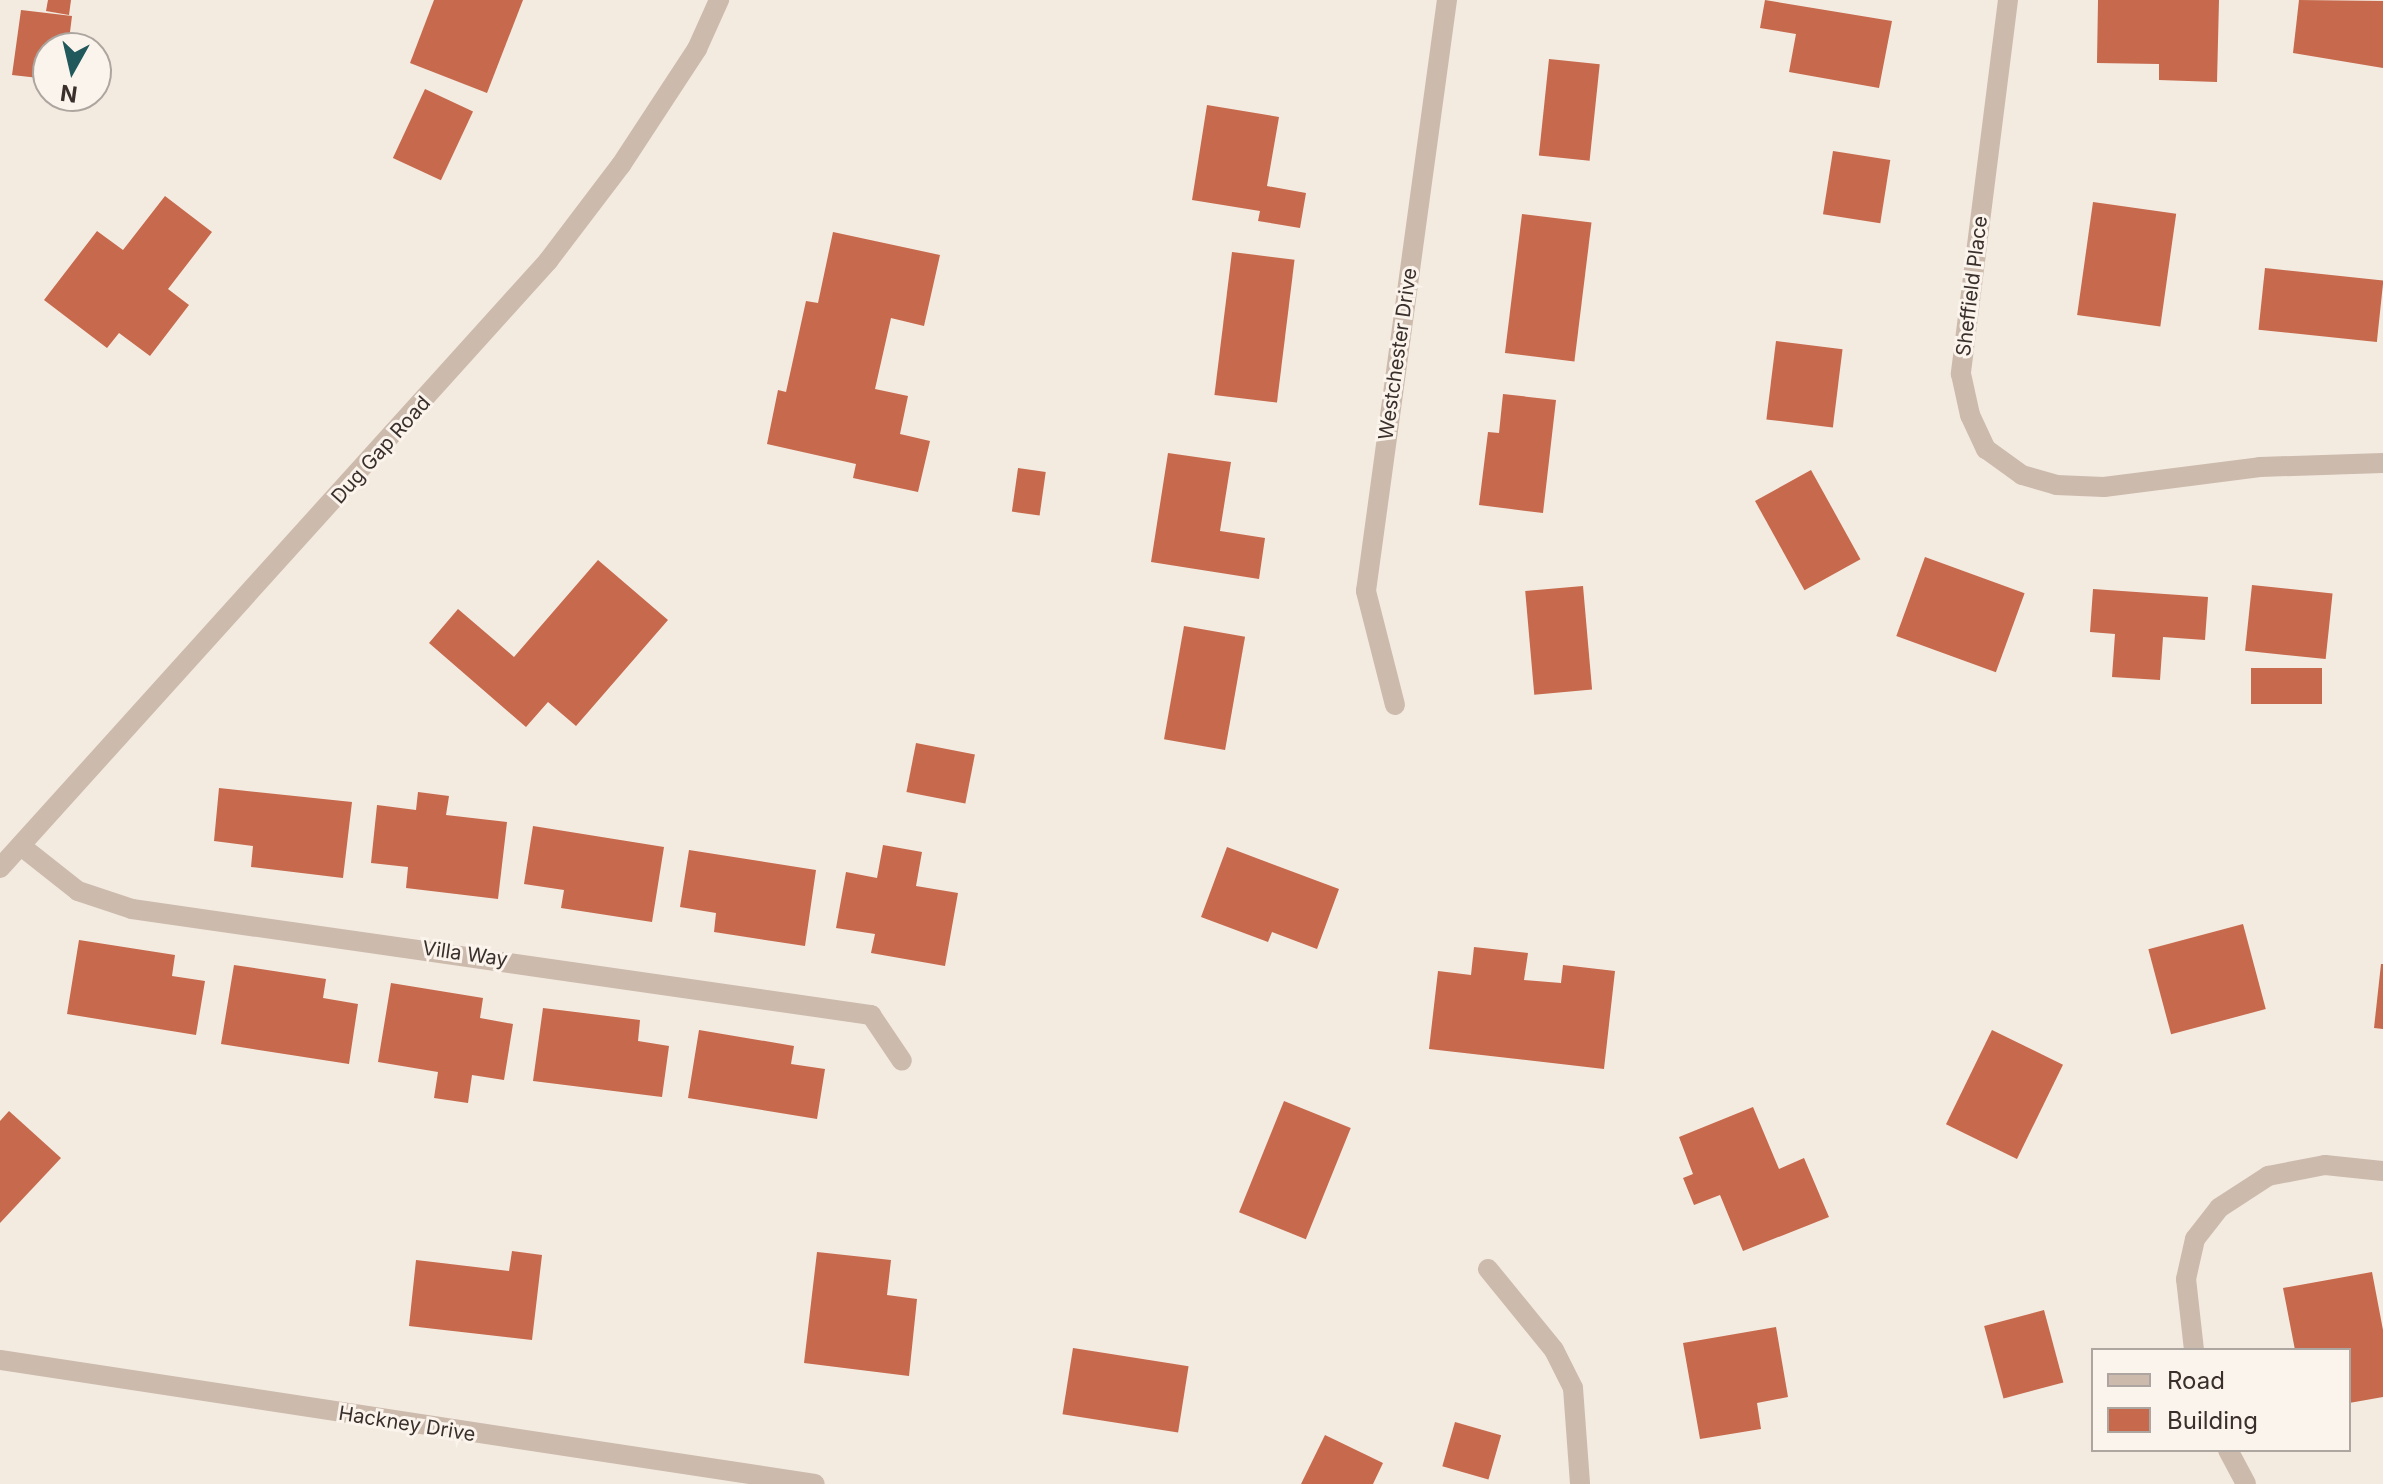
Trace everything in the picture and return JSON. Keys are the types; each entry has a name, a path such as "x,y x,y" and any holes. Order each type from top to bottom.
{"street":[{"name":"Dug Gap Road","path":"0,868 548,261 680,75 719,0"},
{"name":"Westchester Drive","path":"1395,705 1366,591 1447,0"},
{"name":"Sheffield Place","path":"2008,0 1961,374 1970,415 1986,449 2022,475 2056,485 2104,487 2260,467 2383,463"},
{"name":"Villa Way","path":"21,846 78,891 132,909 871,1015 902,1061"},
{"path":"2194,1348 2186,1279 2195,1239 2219,1208 2268,1176 2325,1165 2383,1171"},
{"path":"1488,1269 1554,1350 1573,1388 1580,1484"},
{"name":"Hackney Drive","path":"0,1360 815,1484"},
{"path":"2229,1452 2246,1484"}],"building":[{"path":"48,0 71,0 69,15 46,11"},
{"path":"434,0 523,0 487,93 410,63"},
{"path":"1765,0 1892,21 1879,88 1789,72 1796,34 1760,28"},
{"path":"2098,0 2219,0 2217,82 2159,80 2159,64 2097,63"},
{"path":"2299,0 2383,1 2383,68 2293,53"},
{"path":"21,10 72,16 70,32 32,32 32,77 12,75"},
{"path":"1549,59 1600,64 1590,161 1539,155"},
{"path":"425,89 473,111 441,180 393,158"},
{"path":"1207,105 1279,117 1267,186 1306,193 1300,228 1258,221 1260,211 1192,200"},
{"path":"1833,151 1890,160 1880,223 1823,214"},
{"path":"165,196 212,232 168,289 189,305 150,356 119,333 107,348 44,300 97,231 123,250"},
{"path":"2093,202 2176,214 2160,327 2077,315"},
{"path":"1522,214 1591,223 1574,361 1505,353"},
{"path":"833,232 940,255 924,326 891,318 875,389 908,396 900,434 930,441 918,492 853,478 856,464 767,444 778,390 786,392 806,301 818,303"},
{"path":"1232,252 1295,260 1277,403 1214,395"},
{"path":"2265,268 2383,280 2377,342 2259,330"},
{"path":"1776,341 1843,349 1833,428 1766,419"},
{"path":"1503,394 1556,400 1543,513 1479,505 1488,432 1499,433"},
{"path":"1168,453 1231,462 1220,531 1265,538 1259,579 1151,562"},
{"path":"1018,468 1046,472 1040,515 1012,512"},
{"path":"1811,470 1860,559 1804,590 1755,501"},
{"path":"1925,557 2025,593 1996,672 1896,636"},
{"path":"598,560 668,620 576,726 548,702 526,727 429,643 458,609 514,657"},
{"path":"2252,585 2333,593 2326,659 2245,651"},
{"path":"1583,586 1592,690 1534,695 1525,591"},
{"path":"2093,589 2208,597 2205,640 2163,637 2160,680 2112,677 2115,634 2090,632"},
{"path":"1184,626 1245,637 1225,750 1164,739"},
{"path":"2251,668 2322,668 2322,704 2251,704"},
{"path":"916,743 975,754 965,804 906,792"},
{"path":"219,788 352,802 343,878 251,867 253,846 214,841"},
{"path":"418,792 449,796 446,815 507,822 498,899 406,888 408,867 371,863 377,805 416,810"},
{"path":"533,826 664,847 652,922 561,908 564,890 524,884"},
{"path":"883,845 922,852 916,886 958,893 945,966 871,953 875,934 836,928 846,872 877,878"},
{"path":"1227,847 1339,889 1317,949 1272,932 1268,942 1201,917"},
{"path":"689,850 816,870 805,946 714,932 716,913 680,907"},
{"path":"2243,924 2266,1009 2171,1034 2148,949"},
{"path":"79,940 175,955 172,976 205,981 196,1035 67,1014"},
{"path":"1474,947 1528,953 1524,980 1561,983 1563,965 1615,971 1604,1069 1429,1049 1438,971 1471,975"},
{"path":"2383,964 2383,1029 2374,1028"},
{"path":"234,965 326,979 323,998 358,1004 349,1064 221,1044"},
{"path":"391,983 483,998 480,1018 513,1024 504,1080 472,1075 468,1103 434,1098 438,1072 378,1062"},
{"path":"543,1008 640,1020 638,1041 669,1046 662,1097 533,1081"},
{"path":"699,1030 794,1046 791,1064 825,1069 817,1119 688,1098"},
{"path":"1992,1030 2063,1065 2017,1159 1946,1124"},
{"path":"1284,1101 1351,1128 1306,1239 1239,1212"},
{"path":"1753,1107 1779,1169 1804,1158 1829,1217 1743,1251 1720,1195 1694,1205 1683,1178 1693,1174 1679,1137"},
{"path":"9,1111 61,1158 0,1223 0,1121"},
{"path":"512,1251 542,1255 532,1340 409,1326 416,1260 509,1271"},
{"path":"817,1252 891,1260 887,1295 917,1299 909,1376 804,1363"},
{"path":"2372,1272 2383,1330 2383,1397 2351,1403 2351,1348 2295,1348 2283,1288"},
{"path":"2044,1310 2063,1382 2004,1398 1984,1326"},
{"path":"1776,1327 1788,1397 1757,1403 1761,1429 1700,1439 1683,1343"},
{"path":"1073,1348 1189,1366 1178,1432 1063,1414"},
{"path":"1455,1422 1501,1435 1488,1479 1442,1466"},
{"path":"1325,1435 1383,1463 1373,1484 1301,1484"}]}
